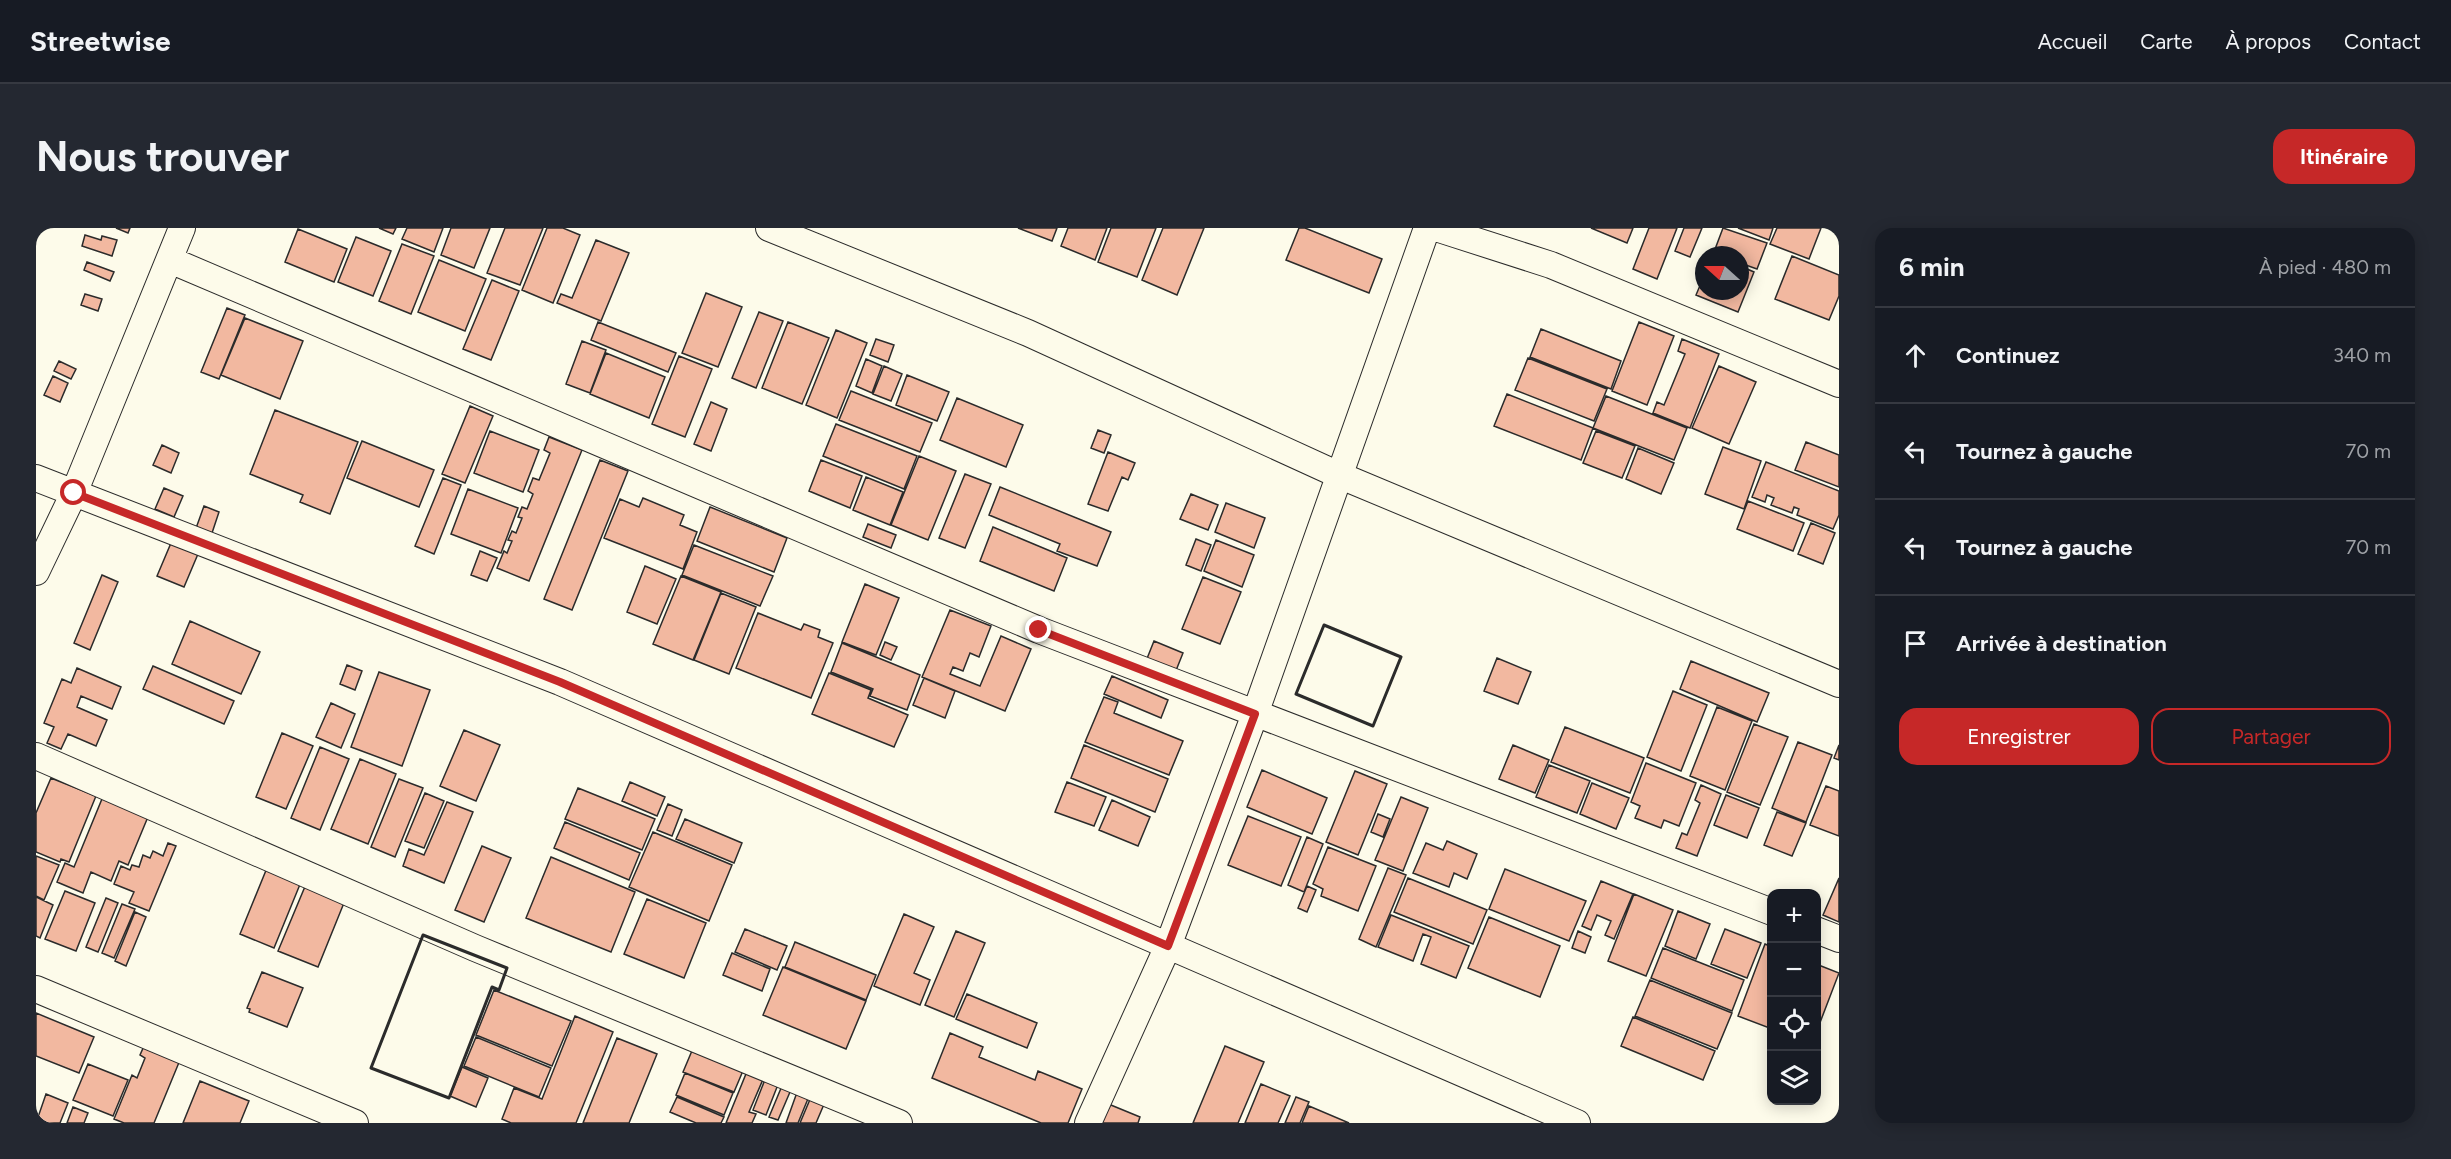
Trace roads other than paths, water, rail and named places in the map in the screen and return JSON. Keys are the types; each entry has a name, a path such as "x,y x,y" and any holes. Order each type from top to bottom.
{"street":[{"path":"36,572 74,493 171,260 182,228"},
{"path":"769,228 1028,333 1341,476 1839,684"},
{"path":"1088,1123 1168,946 1341,476 1427,228"},
{"path":"1436,228 1551,265 1839,384"},
{"path":"171,260 1039,630 1767,910"},
{"path":"36,478 560,682 1577,1123"},
{"path":"36,756 475,948 899,1123"},
{"path":"1821,932 1839,939"},
{"path":"36,989 355,1123"}]}
